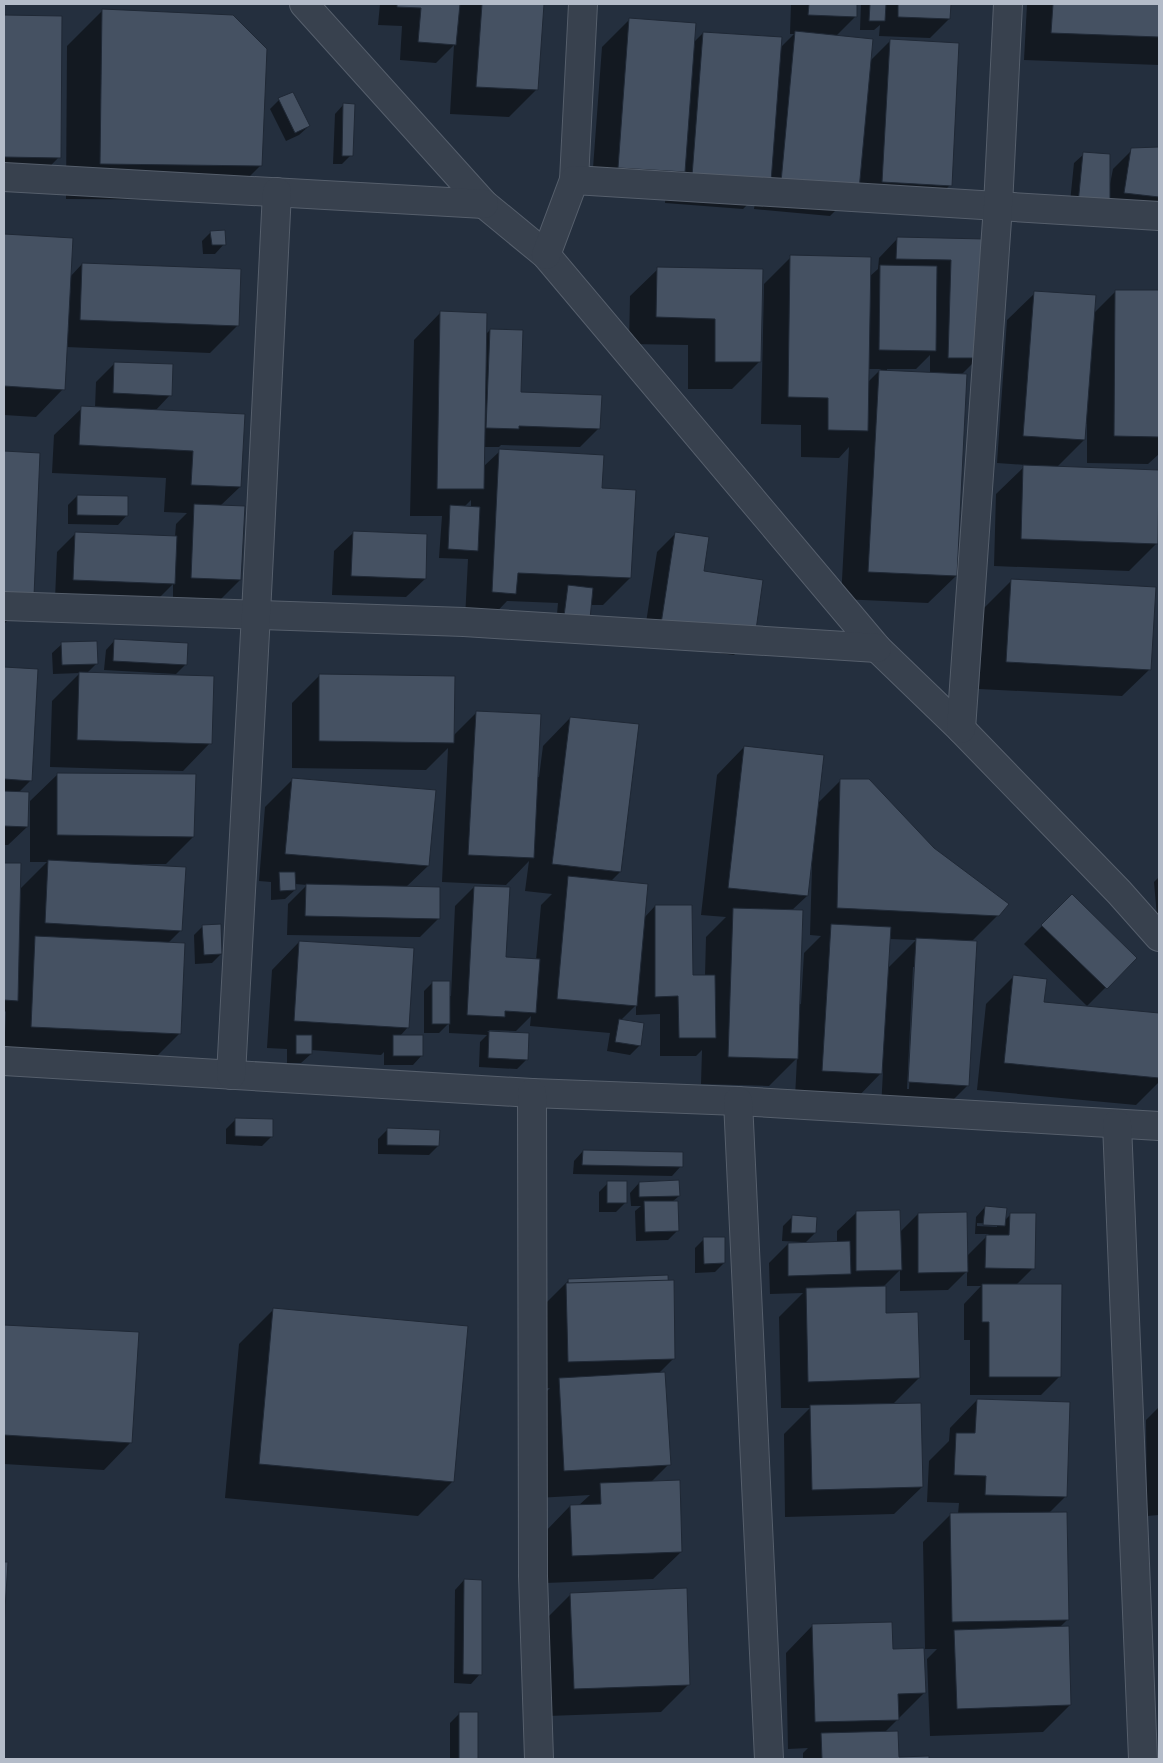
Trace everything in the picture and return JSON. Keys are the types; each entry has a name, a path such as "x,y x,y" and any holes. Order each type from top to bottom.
{"street":[{"path":"304,4 484,204 546,255 877,648 962,729 1119,892 1159,937"},
{"path":"546,255 574,180 583,4"},
{"path":"962,729 998,206 1008,4"},
{"path":"4,177 484,204"},
{"path":"574,180 1159,216"},
{"path":"231,1075 277,192"},
{"path":"4,606 464,622 877,648"},
{"path":"4,1061 532,1093 738,1101 1159,1126"},
{"path":"532,1093 533,1576 539,1759"},
{"path":"738,1101 769,1759"},
{"path":"1116,1124 1143,1759"}],"building":[{"path":"397,4 460,4 456,45 418,42 421,8 397,7"},
{"path":"482,4 544,4 538,90 476,87"},
{"path":"809,4 857,4 857,17 808,15"},
{"path":"870,4 886,4 885,21 869,21"},
{"path":"898,4 951,4 950,19 898,17"},
{"path":"1053,4 1159,4 1159,37 1051,33"},
{"path":"102,9 233,15 267,49 262,166 100,164"},
{"path":"4,15 62,16 61,158 4,157"},
{"path":"629,18 696,23 685,172 618,168"},
{"path":"795,31 873,39 859,190 781,182"},
{"path":"703,32 782,37 771,182 692,176"},
{"path":"890,39 959,43 952,186 882,182"},
{"path":"293,92 310,126 295,133 278,98"},
{"path":"343,103 355,104 353,156 342,156"},
{"path":"1159,147 1159,197 1124,193 1131,148"},
{"path":"1083,152 1110,154 1110,206 1078,204"},
{"path":"225,230 226,245 212,245 210,231"},
{"path":"4,234 73,238 65,390 4,386"},
{"path":"897,237 985,239 979,358 948,358 951,260 896,259"},
{"path":"790,255 871,257 868,431 828,430 828,398 788,397"},
{"path":"82,263 241,269 239,326 80,320"},
{"path":"880,265 937,266 936,351 879,350"},
{"path":"657,267 763,269 761,362 715,362 715,319 656,317"},
{"path":"1115,290 1159,290 1159,437 1114,436"},
{"path":"1034,291 1096,295 1085,440 1023,436"},
{"path":"440,311 487,313 484,489 437,489"},
{"path":"490,329 523,330 521,392 602,395 600,429 519,426 519,429 486,428"},
{"path":"114,362 173,364 172,396 113,393"},
{"path":"879,370 967,374 957,576 868,572"},
{"path":"81,406 245,414 241,487 191,485 193,451 79,445"},
{"path":"499,449 604,455 602,488 636,490 631,578 518,573 516,594 492,592"},
{"path":"4,451 40,453 34,596 4,595"},
{"path":"1023,465 1159,470 1158,544 1021,539"},
{"path":"77,495 128,496 128,516 77,515"},
{"path":"194,504 245,506 241,580 191,578"},
{"path":"450,505 480,507 478,551 448,549"},
{"path":"353,531 427,534 426,579 351,576"},
{"path":"75,532 177,536 175,584 73,580"},
{"path":"675,532 709,537 704,571 763,580 755,637 661,624"},
{"path":"1011,579 1156,587 1151,670 1006,662"},
{"path":"568,585 593,588 590,619 564,616"},
{"path":"114,639 188,643 187,665 113,661"},
{"path":"97,641 98,664 62,665 61,642"},
{"path":"4,667 38,669 32,781 4,779"},
{"path":"79,672 214,676 212,744 77,740"},
{"path":"319,674 455,676 454,743 319,741"},
{"path":"476,711 541,714 534,858 468,855"},
{"path":"570,717 639,724 621,872 552,864"},
{"path":"744,746 824,755 808,896 728,888"},
{"path":"57,773 196,774 194,837 57,835"},
{"path":"292,778 436,790 429,866 285,854"},
{"path":"840,779 869,779 934,848 1009,904 999,916 837,908"},
{"path":"4,791 29,792 28,827 4,826"},
{"path":"48,860 186,867 182,931 45,923"},
{"path":"4,863 21,863 18,1001 4,1000"},
{"path":"279,872 295,872 296,890 280,891"},
{"path":"568,876 648,884 637,1006 557,999"},
{"path":"306,884 440,887 440,919 305,916"},
{"path":"474,886 510,887 506,957 540,959 536,1013 505,1011 505,1017 467,1015"},
{"path":"1072,894 1137,958 1107,989 1041,925"},
{"path":"655,905 692,905 693,975 715,975 716,1038 679,1038 678,996 655,997"},
{"path":"733,908 803,910 798,1059 728,1057"},
{"path":"221,924 222,954 204,955 202,925"},
{"path":"831,924 891,927 882,1074 822,1071"},
{"path":"35,936 185,943 181,1034 31,1027"},
{"path":"916,938 977,941 969,1086 908,1082"},
{"path":"299,941 414,948 409,1028 294,1021"},
{"path":"1013,975 1047,979 1044,1002 1159,1013 1159,1078 1004,1063"},
{"path":"432,981 450,981 450,1024 432,1024"},
{"path":"619,1019 644,1023 641,1046 615,1042"},
{"path":"489,1031 529,1033 528,1060 488,1058"},
{"path":"296,1035 312,1035 312,1054 296,1054"},
{"path":"393,1035 423,1035 423,1056 393,1056"},
{"path":"235,1118 273,1119 273,1137 235,1136"},
{"path":"387,1128 440,1130 439,1146 387,1145"},
{"path":"583,1150 683,1152 683,1167 582,1165"},
{"path":"679,1180 680,1196 639,1197 639,1182"},
{"path":"607,1181 627,1181 627,1203 607,1203"},
{"path":"644,1201 678,1201 679,1231 645,1232"},
{"path":"985,1206 1007,1208 1005,1226 983,1225"},
{"path":"900,1210 902,1270 856,1271 856,1211"},
{"path":"967,1212 968,1272 918,1273 918,1213"},
{"path":"1010,1213 1036,1213 1035,1269 985,1268 986,1235 1009,1235"},
{"path":"792,1215 817,1217 816,1233 791,1233"},
{"path":"703,1237 725,1237 725,1263 704,1264"},
{"path":"850,1241 851,1274 788,1276 788,1243"},
{"path":"668,1275 671,1355 572,1360 568,1279"},
{"path":"674,1280 675,1359 568,1362 566,1283"},
{"path":"982,1284 1062,1284 1061,1377 989,1377 989,1322 982,1322"},
{"path":"886,1286 886,1313 918,1312 920,1378 808,1382 806,1288"},
{"path":"273,1308 468,1326 454,1482 259,1464"},
{"path":"4,1325 139,1332 132,1443 4,1435"},
{"path":"665,1372 671,1465 564,1471 559,1378"},
{"path":"977,1399 1070,1402 1067,1497 985,1495 986,1476 954,1475 956,1433 975,1433"},
{"path":"921,1403 923,1487 812,1490 810,1405"},
{"path":"680,1480 682,1552 572,1556 570,1505 601,1504 600,1483"},
{"path":"1067,1512 1069,1620 952,1622 950,1513"},
{"path":"4,1562 8,1562 4,1625"},
{"path":"464,1579 482,1580 482,1675 463,1674"},
{"path":"687,1588 690,1685 574,1689 570,1593"},
{"path":"892,1622 893,1649 924,1648 926,1693 898,1694 899,1720 815,1722 812,1624"},
{"path":"1069,1626 1071,1705 957,1709 954,1630"},
{"path":"459,1712 478,1712 478,1759 459,1759"},
{"path":"898,1731 899,1757 929,1756 929,1759 822,1759 821,1733"}]}
